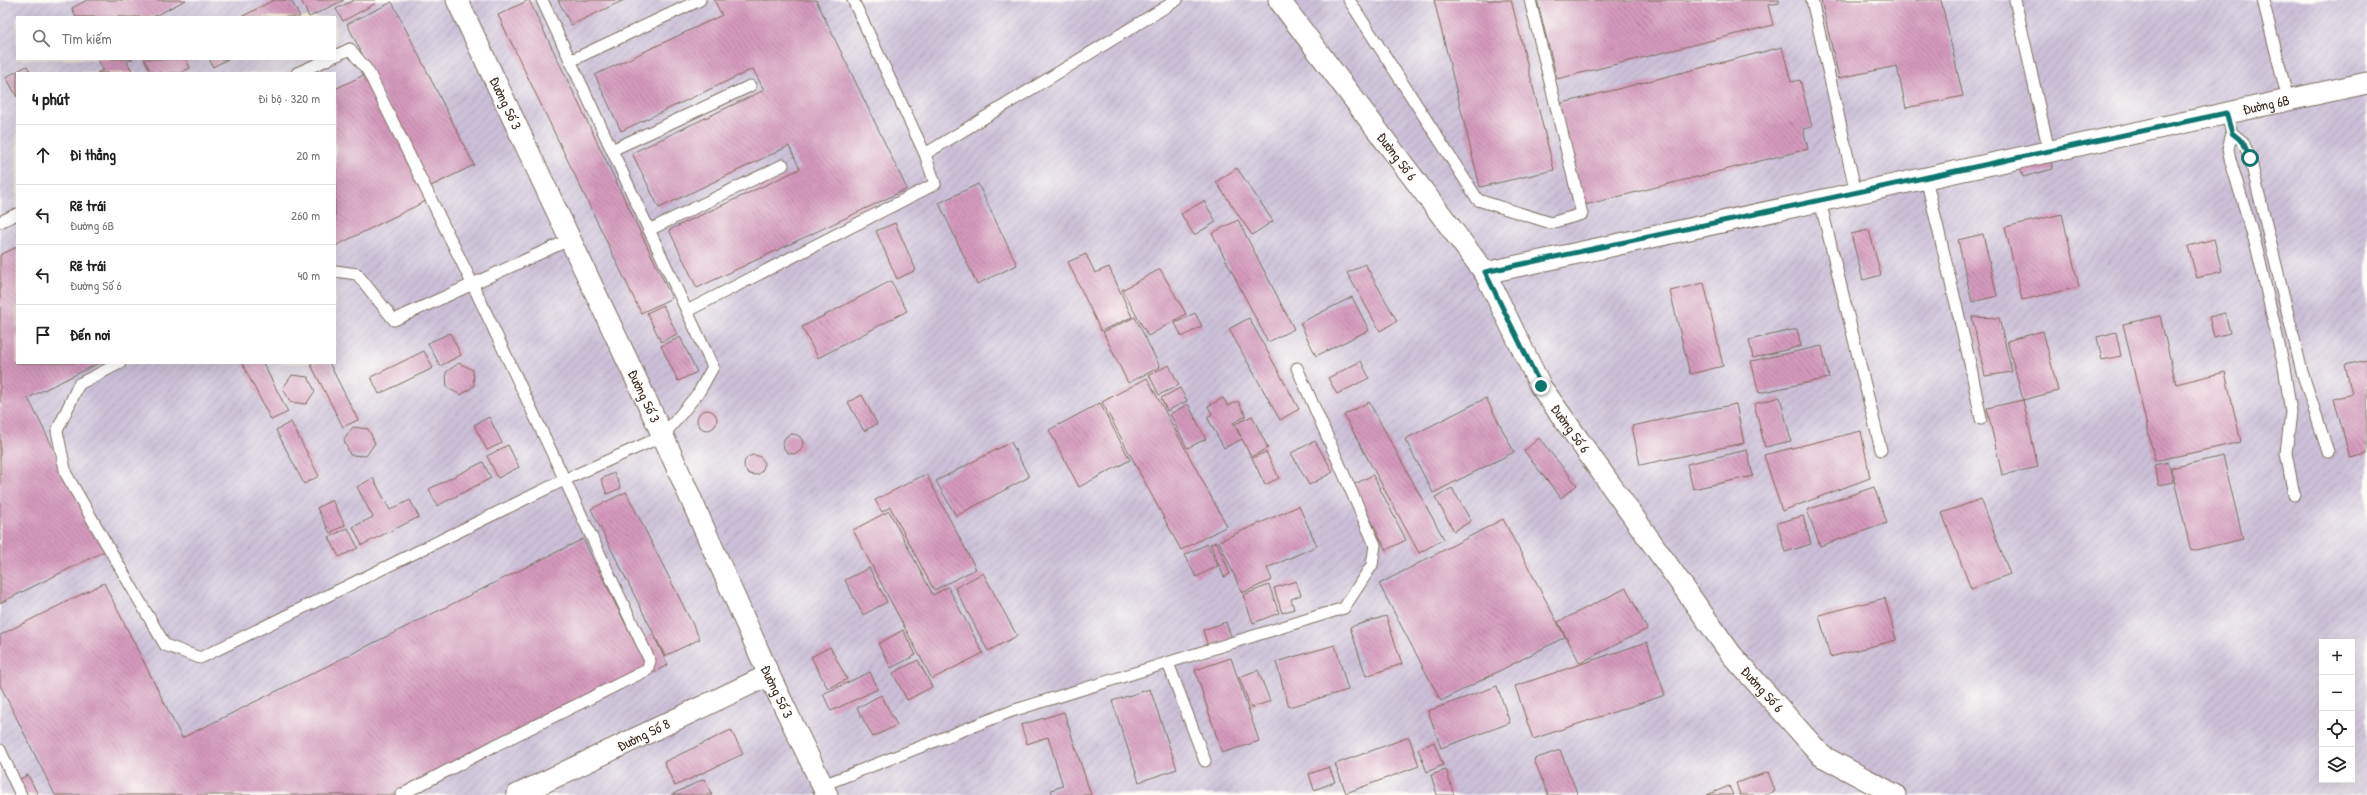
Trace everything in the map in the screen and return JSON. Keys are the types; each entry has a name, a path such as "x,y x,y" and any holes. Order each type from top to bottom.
{"street":[{"name":"Đường Số 3","path":"456,0 571,239 663,436 769,675 825,790"},
{"name":"Đường Số 6","path":"1279,0 1485,272 1541,386 1731,654 1822,756 1895,795"},
{"name":"Đường 6B","path":"1485,272 2367,83"},
{"name":"Đường Số 8","path":"517,795 769,675"}],"lane":[{"path":"118,364 79,384 57,431 66,474 165,645 200,658 564,480 663,436 699,392 713,367 542,0"},
{"path":"570,61 700,0"},
{"path":"687,311 935,184 925,154 853,0"},
{"path":"925,154 1177,0"},
{"path":"1354,1 1478,200 1551,223 1582,214 1530,0"},
{"path":"1812,0 1856,193"},
{"path":"2015,0 2049,151"},
{"path":"2263,0 2288,100"},
{"path":"336,56 350,50 368,71 472,283 635,631 648,653 650,661 646,670 494,746 401,795"},
{"path":"299,72 327,60"},
{"path":"612,150 750,86"},
{"path":"2226,113 2232,133 2228,149 2230,159 2257,250 2284,367 2291,412 2286,453 2294,494"},
{"path":"2232,133 2243,142 2250,158 2302,372 2328,452"},
{"path":"649,230 783,165"},
{"path":"1926,178 1970,363 1981,419"},
{"path":"1820,201 1881,450"},
{"path":"0,222 16,214"},
{"path":"336,271 357,274 394,320 571,239"},
{"path":"825,790 1012,712 1344,608 1372,565 1375,545 1297,368"},
{"path":"1168,663 1205,761"},
{"path":"0,750 21,795"}],"shaded area":[{"path":"0,0 2367,0 2367,795 0,795"}],"building":[{"path":"87,0 186,0 155,16 76,16 72,8"},
{"path":"274,0 291,0 299,16 243,16"},
{"path":"301,0 344,0 311,16 309,16"},
{"path":"354,0 375,0 376,3 343,21 336,9"},
{"path":"529,0 672,298 641,313 498,15"},
{"path":"558,0 624,0 571,25"},
{"path":"714,0 816,0 907,189 697,288 669,230 800,169 789,146 659,208 632,153 764,90 753,69 621,131 595,75 722,15"},
{"path":"1434,0 1511,0 1554,170 1480,187"},
{"path":"1537,0 1779,0 1779,3 1768,5 1773,25 1557,79"},
{"path":"1821,0 1941,0 1963,96 1906,108 1897,66 1839,78"},
{"path":"392,2 474,165 429,187 347,24"},
{"path":"1782,47 1791,82 1800,80 1812,127 1803,129 1808,149 1585,205 1559,104"},
{"path":"98,60 131,60 127,62 132,72 99,72 103,70"},
{"path":"144,60 186,60 190,68 182,72 150,72"},
{"path":"210,60 226,60 213,67"},
{"path":"27,66 30,72 16,72 16,95 6,77"},
{"path":"368,73 430,199 336,246 336,89"},
{"path":"2049,156 2053,169 2023,177 2019,163"},
{"path":"1237,168 1273,221 1252,235 1216,182"},
{"path":"978,184 1017,265 977,284 939,203"},
{"path":"1204,201 1216,222 1194,235 1181,214"},
{"path":"2062,214 2079,287 2022,300 2005,227"},
{"path":"1238,220 1294,329 1268,342 1212,233"},
{"path":"895,223 916,270 897,279 876,231"},
{"path":"1869,230 1881,275 1863,280 1851,234"},
{"path":"1983,234 1997,296 1972,302 1958,240"},
{"path":"2214,239 2222,271 2197,278 2188,246"},
{"path":"16,247 16,364 97,364 28,398 105,551 0,603 0,255"},
{"path":"1086,254 1095,273 1109,267 1132,317 1101,331 1068,262"},
{"path":"1365,264 1397,321 1380,331 1347,273"},
{"path":"1160,269 1186,314 1148,336 1122,290"},
{"path":"891,281 907,311 818,358 802,327"},
{"path":"1704,283 1723,366 1690,374 1670,291"},
{"path":"1352,297 1369,330 1316,356 1300,323"},
{"path":"663,305 677,334 661,342 647,313"},
{"path":"1195,313 1202,326 1182,337 1175,323"},
{"path":"2225,313 2230,333 2214,337 2209,317"},
{"path":"2160,316 2176,384 2225,372 2241,442 2155,461 2123,324"},
{"path":"1135,317 1160,367 1128,383 1103,332"},
{"path":"1972,317 1999,318 2012,372 1985,376"},
{"path":"1249,318 1299,409 1280,420 1229,329"},
{"path":"1797,329 1801,346 1753,358 1749,340"},
{"path":"2043,331 2058,391 2023,400 2007,341"},
{"path":"2116,332 2121,356 2102,360 2097,337"},
{"path":"450,333 461,355 440,366 428,343"},
{"path":"680,337 697,372 678,381 661,346"},
{"path":"1822,346 1829,378 1759,393 1751,361"},
{"path":"424,351 433,368 379,394 371,377"},
{"path":"2367,360 2367,454 2350,458 2334,399 2352,394 2345,365"},
{"path":"1361,361 1369,378 1337,394 1328,378"},
{"path":"459,363 473,370 474,386 461,395 447,388 446,372"},
{"path":"243,364 264,364 288,412 271,420"},
{"path":"311,364 330,364 358,420 343,427"},
{"path":"1169,365 1179,385 1159,395 1149,375"},
{"path":"292,375 308,377 315,391 306,404 290,402 283,388"},
{"path":"1147,378 1227,526 1181,550 1102,402"},
{"path":"1180,388 1187,401 1167,411 1161,398"},
{"path":"862,395 877,424 864,431 848,402"},
{"path":"1780,397 1791,441 1765,447 1754,404"},
{"path":"1223,398 1228,406 1238,401 1246,416 1233,423 1241,437 1235,424 1252,416 1268,448 1251,457 1242,439 1224,448 1207,417 1212,414 1208,406"},
{"path":"1486,398 1514,452 1433,493 1405,439"},
{"path":"2023,400 2038,467 2002,475 1987,408"},
{"path":"1369,402 1444,539 1419,553 1344,415"},
{"path":"1100,403 1130,460 1079,487 1049,430"},
{"path":"1188,404 1206,439 1187,448 1170,414"},
{"path":"1736,404 1744,443 1640,465 1632,426"},
{"path":"707,410 714,413 717,420 714,427 707,430 700,427 697,420 700,413"},
{"path":"489,417 502,443 487,450 474,425"},
{"path":"291,422 319,476 304,484 276,430"},
{"path":"353,427 368,429 375,443 366,456 350,455 344,440"},
{"path":"1861,431 1870,478 1782,511 1764,455"},
{"path":"793,434 800,437 803,444 800,451 793,454 786,451 783,444 786,437"},
{"path":"1539,438 1577,485 1561,498 1524,451"},
{"path":"1315,441 1333,472 1309,485 1291,453"},
{"path":"1011,442 1029,477 956,516 936,481"},
{"path":"508,445 519,467 498,478 487,456"},
{"path":"1747,450 1753,476 1693,489 1687,464"},
{"path":"1266,452 1279,478 1265,485 1252,458"},
{"path":"754,455 761,458 764,465 761,472 754,475 747,472 744,465 747,458"},
{"path":"2223,456 2243,539 2191,551 2171,468"},
{"path":"483,462 491,478 437,506 429,489"},
{"path":"2168,462 2173,482 2159,485 2154,465"},
{"path":"614,473 621,488 607,494 601,479"},
{"path":"926,474 976,569 934,590 890,507 882,512 875,500"},
{"path":"1373,475 1406,540 1386,550 1353,485"},
{"path":"373,478 390,510 410,500 419,517 362,545 353,527 373,517 357,487"},
{"path":"1874,487 1887,523 1820,546 1807,510"},
{"path":"1452,488 1471,521 1454,531 1435,497"},
{"path":"626,492 700,639 665,656 591,509"},
{"path":"1981,499 2010,574 1971,589 1942,513"},
{"path":"332,500 345,525 330,533 317,508"},
{"path":"1299,506 1317,546 1267,568 1272,580 1242,593 1219,541"},
{"path":"889,511 933,595 948,587 983,653 932,679 853,530"},
{"path":"1803,516 1811,544 1785,552 1777,523"},
{"path":"1503,519 1565,637 1441,701 1379,584"},
{"path":"348,528 358,548 339,557 329,537"},
{"path":"583,539 635,643 653,634 668,665 406,795 55,795 0,685 0,635 104,583 182,738"},
{"path":"1217,542 1230,574 1224,577 1210,544"},
{"path":"1207,544 1218,566 1196,577 1185,555"},
{"path":"869,568 887,602 863,615 845,580"},
{"path":"983,573 1017,636 988,651 955,588"},
{"path":"1296,581 1301,595 1291,599 1294,609 1282,613 1274,588"},
{"path":"1269,585 1279,613 1253,623 1243,595"},
{"path":"1626,588 1647,629 1580,663 1558,622"},
{"path":"1885,598 1896,640 1830,657 1819,615"},
{"path":"1386,616 1402,664 1366,676 1350,627"},
{"path":"1226,622 1232,639 1208,647 1203,630"},
{"path":"903,630 916,655 891,668 878,644"},
{"path":"1647,642 1665,695 1533,739 1515,686"},
{"path":"1335,645 1348,690 1289,707 1276,662"},
{"path":"830,647 847,679 828,689 811,657"},
{"path":"1231,658 1259,741 1222,753 1195,670"},
{"path":"918,660 932,687 907,700 893,673"},
{"path":"1258,670 1270,701 1251,708 1239,677"},
{"path":"870,672 878,689 831,711 823,694"},
{"path":"1497,686 1510,723 1441,748 1428,711"},
{"path":"1150,689 1177,769 1139,782 1112,701"},
{"path":"881,695 897,725 873,737 857,708"},
{"path":"1064,712 1091,795 1053,795 1051,790 1063,786 1048,737 1027,744 1021,725"},
{"path":"731,730 743,754 675,786 664,762"},
{"path":"1409,737 1419,766 1346,793 1335,764"},
{"path":"1434,742 1443,765 1427,772 1418,749"},
{"path":"1560,750 1578,795 1548,795 1534,759"},
{"path":"1329,767 1335,782 1314,790 1309,774"},
{"path":"1446,770 1454,795 1437,795 1431,775"},
{"path":"1768,772 1775,791 1765,795 1740,795 1736,783"},
{"path":"28,775 38,795 23,795 16,781"},
{"path":"704,779 712,795 671,795"},
{"path":"1729,786 1733,795 1707,795"}],"route":[{"path":"1541,386 1485,272 2226,113 2232,133 2243,142 2250,158"}]}
